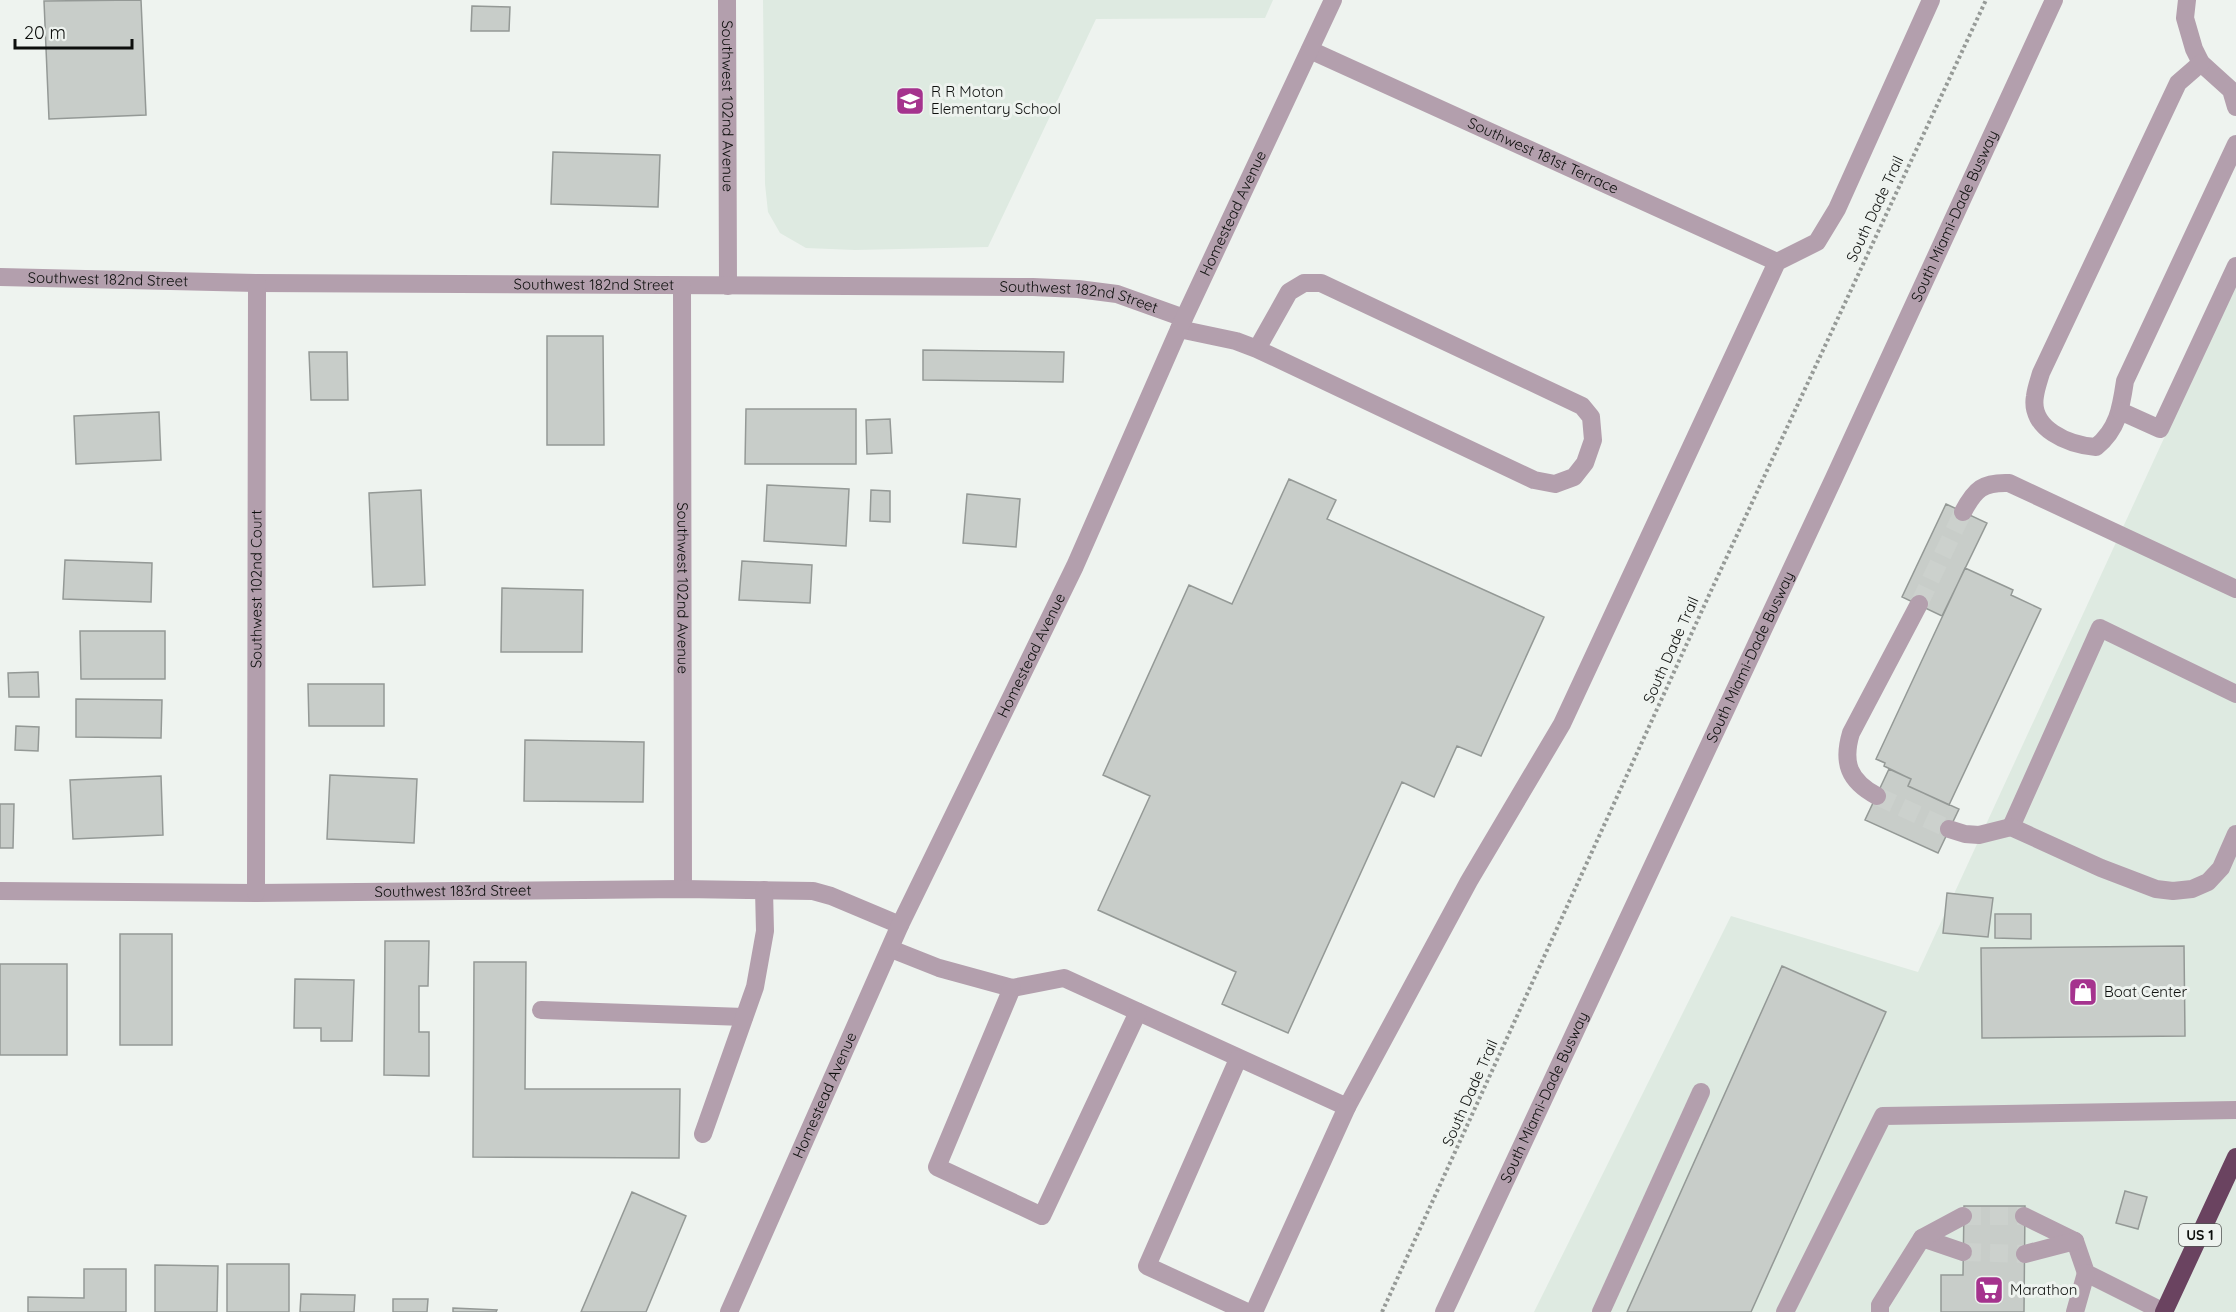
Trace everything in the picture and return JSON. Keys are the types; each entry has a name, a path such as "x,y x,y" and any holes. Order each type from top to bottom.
{"highway":[{"name":"US 1","path":"2164,1312 2236,1157"}],"street":[{"name":"Southwest 102nd Avenue","path":"727,0 728,286"},
{"name":"Homestead Avenue","path":"729,1312 900,925 1075,566 1181,324 1333,0"},
{"path":"1254,1312 1347,1107 1469,880 1562,724 1777,262 1817,242 1837,209 1931,0"},
{"name":"South Miami-Dade Busway","path":"1444,1312 1834,478 2054,0"},
{"path":"2187,0 2185,18 2194,49 2201,63 2231,90 2236,107"},
{"name":"Southwest 181st Terrace","path":"1310,50 1777,262"},
{"path":"2201,63 2178,83 2041,373 2034,397 2036,415 2055,435 2078,446 2096,447 2108,437 2120,411 2125,381 2236,144"},
{"path":"2120,411 2160,429 2236,266"},
{"name":"Southwest 182nd Street","path":"0,277 257,283 1078,288 1117,294 1181,324 1257,349 1534,480 1555,484 1574,477 1585,463 1593,440 1591,417 1582,406 1321,283 1304,284 1289,292 1257,349"},
{"name":"Southwest 102nd Court","path":"256,893 257,283"},
{"name":"Southwest 102nd Avenue","path":"682,286 683,889"},
{"path":"1963,512 1976,492 1984,486 1992,483 2009,483 2236,589"},
{"path":"1877,796 1863,789 1850,771 1846,754 1847,744 1919,604"},
{"path":"2012,827 2100,628 2236,694"},
{"path":"1949,829 1979,835 2012,827 2101,868 2156,889 2173,891 2192,889 2208,882 2221,868 2236,834"},
{"name":"Southwest 183rd Street","path":"0,891 256,893 683,889 813,891 900,925"},
{"path":"703,1134 755,987 765,930 764,890"},
{"path":"891,949 939,968 1012,988 1064,978 1347,1107"},
{"path":"1012,988 937,1167 1042,1216 1138,1012"},
{"path":"540,1010 744,1017"},
{"path":"1238,1059 1147,1266 1247,1312"},
{"path":"1601,1312 1701,1092"},
{"path":"1785,1312 1883,1116 2236,1110"},
{"path":"1880,1312 1880,1305 1922,1238 1963,1215"},
{"path":"2024,1216 2075,1241 2086,1273 2075,1312"},
{"path":"1922,1238 1963,1252"},
{"path":"2025,1254 2075,1241"},
{"path":"2086,1273 2164,1312"}],"path":[{"name":"South Dade Trail","path":"1382,1312 1710,593 1986,0"}],"shaded area":[{"name":"R R Moton Elementary School","path":"763,0 1273,0 1265,18 1096,19 988,247 855,250 806,248 780,233 768,212 765,184"},
{"path":"2236,282 2236,1312 1534,1312 1731,916 1918,972"}],"building":[{"path":"141,0 146,115 49,119 44,1"},
{"path":"472,6 510,7 509,31 471,31"},
{"path":"553,152 660,155 658,207 551,204"},
{"path":"547,336 603,336 604,445 547,445"},
{"path":"923,350 1064,352 1063,382 923,380"},
{"path":"309,352 347,352 348,400 311,400"},
{"path":"746,409 856,409 856,464 745,464"},
{"path":"159,412 161,460 76,464 74,416"},
{"path":"890,419 892,453 867,454 866,420"},
{"path":"1289,479 1336,500 1327,519 1544,617 1481,756 1457,746 1434,797 1402,782 1288,1033 1222,1004 1236,972 1098,910 1150,796 1103,775 1189,585 1232,604"},
{"path":"767,485 849,489 846,546 764,541"},
{"path":"421,490 425,585 373,587 369,493"},
{"path":"871,490 890,491 890,522 870,521"},
{"path":"967,494 1020,499 1016,547 963,543"},
{"path":"1946,504 1987,523 1942,616 1902,597"},
{"path":"65,560 152,563 151,602 63,599"},
{"path":"742,561 812,565 810,603 739,600"},
{"path":"1965,568 2013,590 2011,595 2041,609 1949,805 1908,786 1911,779 1884,766 1885,763 1876,759"},
{"path":"502,588 583,590 582,652 501,652"},
{"path":"80,631 165,631 165,679 81,679"},
{"path":"38,672 39,697 9,697 8,673"},
{"path":"308,684 384,684 384,726 309,726"},
{"path":"76,699 162,700 161,738 76,737"},
{"path":"16,726 39,727 38,751 15,750"},
{"path":"525,740 644,742 643,802 524,801"},
{"path":"1889,769 1911,779 1908,786 1959,809 1938,853 1865,820"},
{"path":"330,775 417,779 414,843 327,839"},
{"path":"161,776 163,835 73,839 70,780"},
{"path":"0,804 14,804 13,848 0,848"},
{"path":"1947,893 1993,898 1988,937 1943,933"},
{"path":"1995,914 2031,914 2031,939 1995,938"},
{"path":"120,934 172,934 172,1045 120,1045"},
{"path":"385,941 429,941 428,986 419,986 419,1032 429,1032 429,1076 384,1075"},
{"name":"Boat Center","path":"2184,946 2185,1036 1982,1038 1981,948"},
{"path":"474,962 526,962 525,1089 680,1089 679,1158 473,1157"},
{"path":"0,964 67,964 67,1055 0,1055"},
{"path":"1782,966 1886,1012 1751,1312 1627,1312"},
{"path":"295,979 354,980 352,1041 321,1041 321,1028 294,1028"},
{"path":"2125,1191 2147,1197 2138,1229 2116,1223"},
{"path":"632,1192 686,1216 646,1312 581,1312"},
{"name":"Marathon","path":"1964,1206 2025,1206 2024,1312 1941,1312 1941,1275 1963,1275"},
{"path":"227,1264 289,1264 289,1312 227,1312"},
{"path":"155,1265 218,1266 217,1312 155,1312"},
{"path":"84,1269 126,1269 126,1312 28,1312 28,1297 84,1298"},
{"path":"301,1294 355,1295 354,1312 300,1312"},
{"path":"393,1299 428,1299 427,1312 393,1312"},
{"path":"453,1308 497,1310 496,1312 453,1312"}],"tunnel":[{"path":"1919,604 1963,512"},
{"path":"1877,796 1949,829"},
{"path":"1963,1216 2024,1216"},
{"path":"1963,1252 2025,1254"}],"place":[{"name":"R R Moton Elementary School","path":"910,101"},
{"name":"Boat Center","path":"2083,992"},
{"name":"Marathon","path":"1989,1290"}]}
